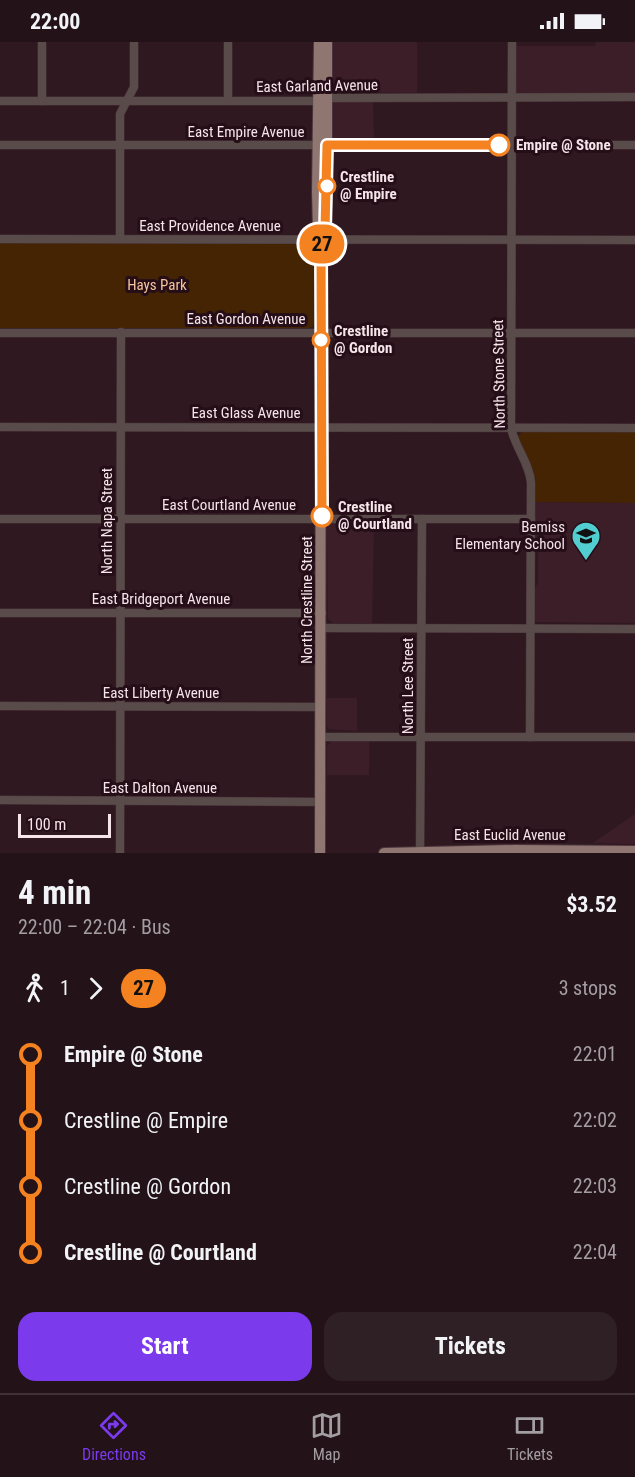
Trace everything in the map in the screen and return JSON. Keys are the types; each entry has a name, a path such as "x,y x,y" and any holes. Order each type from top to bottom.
{"main road":[{"name":"North Crestline Street","path":"319,42 325,230 322,239 321,333 320,853"},
{"name":"North Crestline Street","path":"322,99 327,42"},
{"name":"East Euclid Avenue","path":"384,853 635,851"}],"street":[{"path":"42,42 42,101"},
{"path":"120,239 120,114 134,87 134,42"},
{"path":"228,42 228,100"},
{"name":"North Stone Street","path":"512,42 511,428 513,439 531,475 530,737"},
{"name":"East Garland Avenue","path":"0,101 635,97"},
{"name":"East Empire Avenue","path":"0,145 635,146"},
{"name":"East Providence Avenue","path":"0,239 635,240"},
{"name":"North Napa Street","path":"120,853 121,332"},
{"name":"East Gordon Avenue","path":"0,333 635,333"},
{"name":"East Glass Avenue","path":"0,427 635,428"},
{"name":"East Courtland Avenue","path":"0,519 531,519"},
{"name":"North Lee Street","path":"420,852 422,519"},
{"name":"East Bridgeport Avenue","path":"0,613 322,613"},
{"path":"322,628 635,628"},
{"name":"East Liberty Avenue","path":"0,706 321,707"},
{"path":"322,737 635,737"},
{"name":"East Dalton Avenue","path":"0,800 321,802"}],"shaded area":[{"path":"331,42 417,42 417,93 334,92"},
{"path":"596,42 635,42 635,93 516,94 516,46 595,46"},
{"path":"335,101 373,101 374,140 332,138 332,104"},
{"name":"Bemiss Elementary School","path":"534,502 635,503 635,623 535,622 534,589 538,583 538,539 534,533"},
{"path":"333,523 374,523 372,623 333,623 328,619 327,528"},
{"path":"327,698 357,698 357,731 329,729 327,726"},
{"path":"332,741 369,741 369,775 327,775 327,746"},
{"path":"635,814 635,844 593,843"}],"green space":[{"name":"Hays Park","path":"0,243 310,243 314,248 313,327 0,328"},
{"path":"524,430 635,431 635,503 534,502 534,479 517,437"}],"bus line":[{"name":"27","path":"322,516 321,245 325,230 327,145 499,145"}],"place":[{"name":"Empire @ Stone","path":"499,145"},
{"name":"Crestline @ Empire","path":"327,186"},
{"name":"Crestline @ Gordon","path":"321,340"},
{"name":"Crestline @ Courtland","path":"322,516"},
{"name":"Bemiss Elementary School","path":"586,562"}]}
